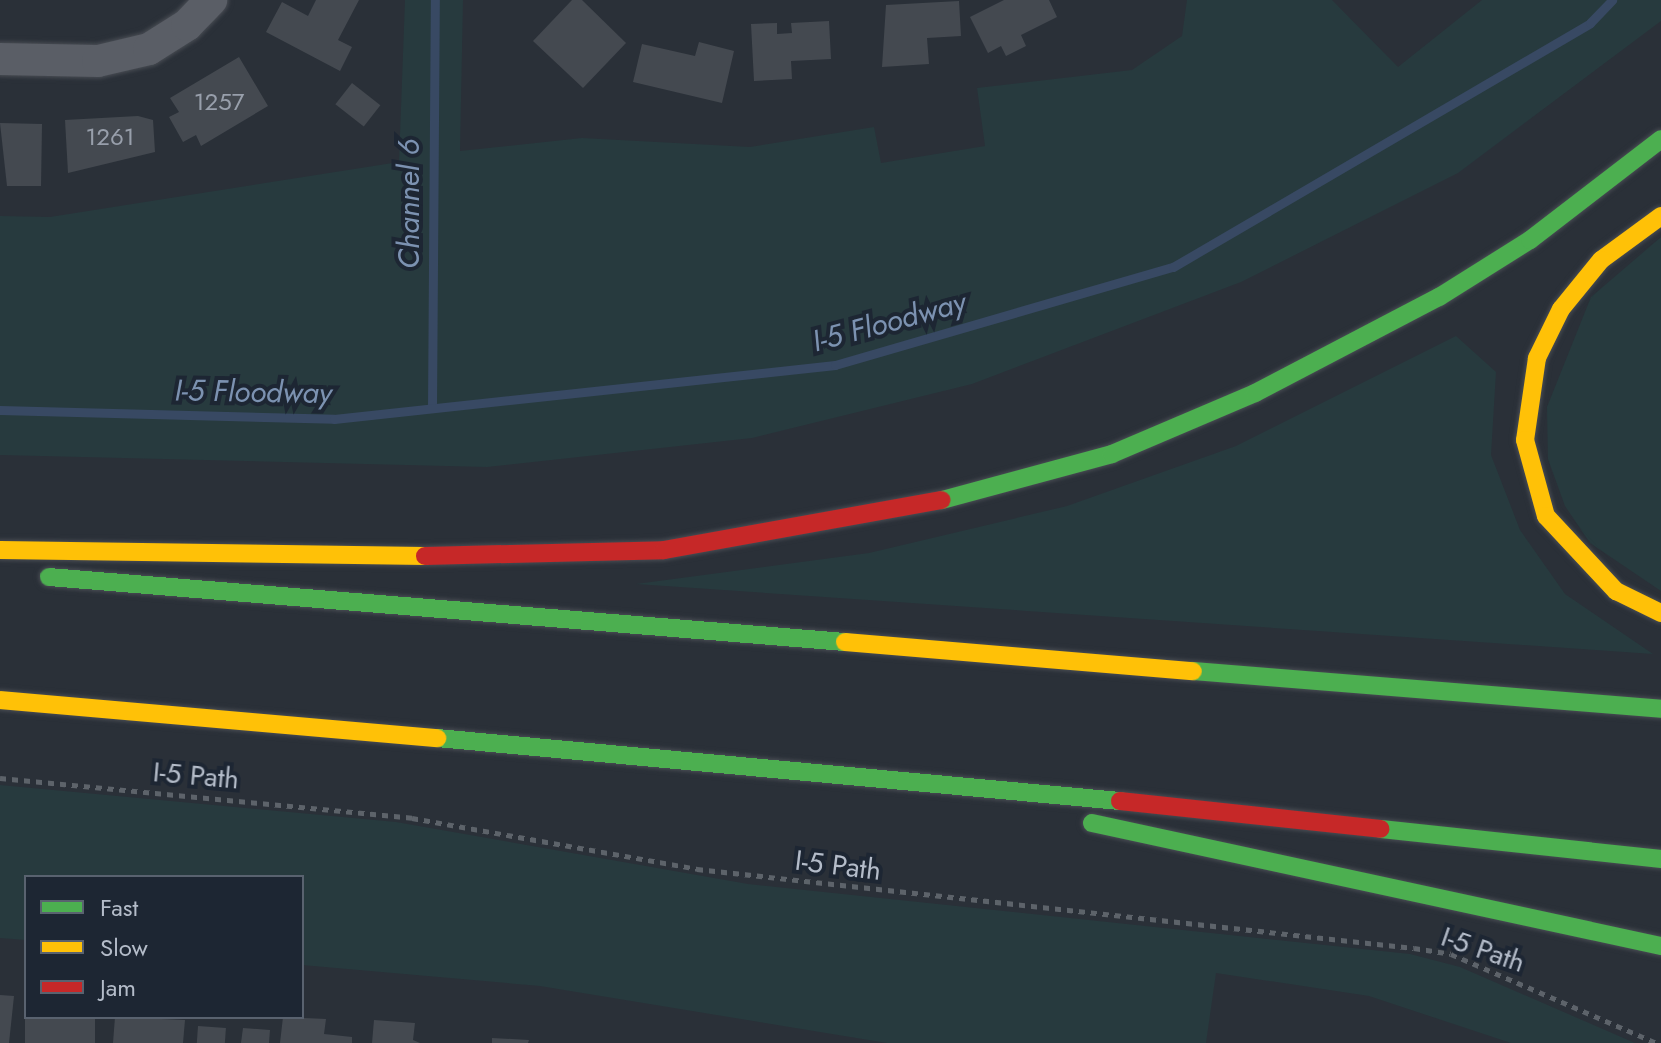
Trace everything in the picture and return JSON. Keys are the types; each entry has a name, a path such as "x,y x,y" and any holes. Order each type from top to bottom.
{"highway":[{"path":"0,550 528,557 664,550 974,494 1112,454 1255,393 1504,257 1661,139"},
{"path":"1661,216 1601,260 1561,309 1537,358 1525,440 1546,516 1616,591 1661,613"},
{"path":"31,576 1661,709"},
{"path":"0,700 863,774 1661,859"},
{"path":"863,774 1661,946"}],"street":[{"path":"0,59 98,61 149,49 187,25 211,0"}],"path":[{"name":"I-5 Path","path":"0,778 412,818 697,869 1414,948 1451,954 1657,1043"}],"green space":[{"path":"405,0 463,0 460,151 582,138 750,147 874,127 881,163 985,146 977,88 1132,70 1182,36 1187,0 1332,0 1398,67 1482,0 1661,0 1661,21 1458,173 1241,282 972,384 752,438 487,467 0,455 0,216 50,217 399,162"},
{"path":"1661,237 1661,591 1590,543 1565,506 1548,459 1547,407 1591,297"},
{"path":"1456,336 1496,372 1491,455 1520,530 1565,594 1653,654 636,584 869,553 1067,506 1236,446"},
{"path":"0,785 396,822 748,884 1410,954 1460,967 1635,1043 1511,1043 1369,996 1216,973 1206,1043 887,1043 540,986 304,965 304,875 24,875 24,940 0,938"}],"building":[{"path":"316,0 359,0 338,40 352,47 340,71 266,32 282,2 308,16"},
{"path":"572,0 582,0 626,43 583,88 533,41"},
{"path":"1004,0 1049,0 1057,17 1021,35 1026,46 1006,56 1001,46 988,53 970,17"},
{"path":"959,1 961,36 927,38 929,64 882,67 886,5"},
{"path":"829,21 831,59 791,61 792,79 754,81 751,24 777,23 777,34 792,33 791,23"},
{"path":"699,42 734,51 722,103 633,82 642,44 695,56"},
{"path":"239,57 268,106 201,146 196,135 183,142 169,117 179,112 170,98"},
{"path":"352,83 380,105 364,126 335,104"},
{"path":"138,116 153,120 155,152 68,173 65,120"},
{"path":"0,123 42,124 41,186 7,186"},
{"path":"0,995 14,996 9,1043 0,1043"},
{"path":"25,1019 95,1019 95,1043 25,1043"},
{"path":"115,1019 185,1020 183,1043 113,1043"},
{"path":"283,1019 326,1019 324,1034 352,1037 352,1043 280,1043"},
{"path":"374,1020 415,1023 413,1040 420,1043 372,1043"},
{"path":"198,1026 226,1028 225,1043 197,1043"},
{"path":"243,1028 270,1030 269,1043 241,1043"},
{"path":"492,1038 529,1040 528,1043 492,1043"}],"waterway":[{"name":"Channel 6","path":"432,408 435,0"},
{"name":"I-5 Floodway","path":"0,410 334,419 835,365 1173,267 1590,23 1612,0"}],"traffic: fast":[{"path":"942,500 1112,454 1255,393 1439,297 1530,240 1661,139"},
{"path":"49,577 845,642"},
{"path":"1193,671 1661,709"},
{"path":"437,738 1120,801"},
{"path":"1092,823 1661,946"},
{"path":"1381,829 1661,859"}],"traffic: slow":[{"path":"1661,216 1601,260 1561,309 1537,358 1525,440 1546,516 1616,591 1661,613"},
{"path":"0,550 425,556"},
{"path":"845,642 1193,671"},
{"path":"0,700 437,738"}],"traffic: jam":[{"path":"425,556 664,550 942,500"},
{"path":"1120,801 1381,829"}]}
